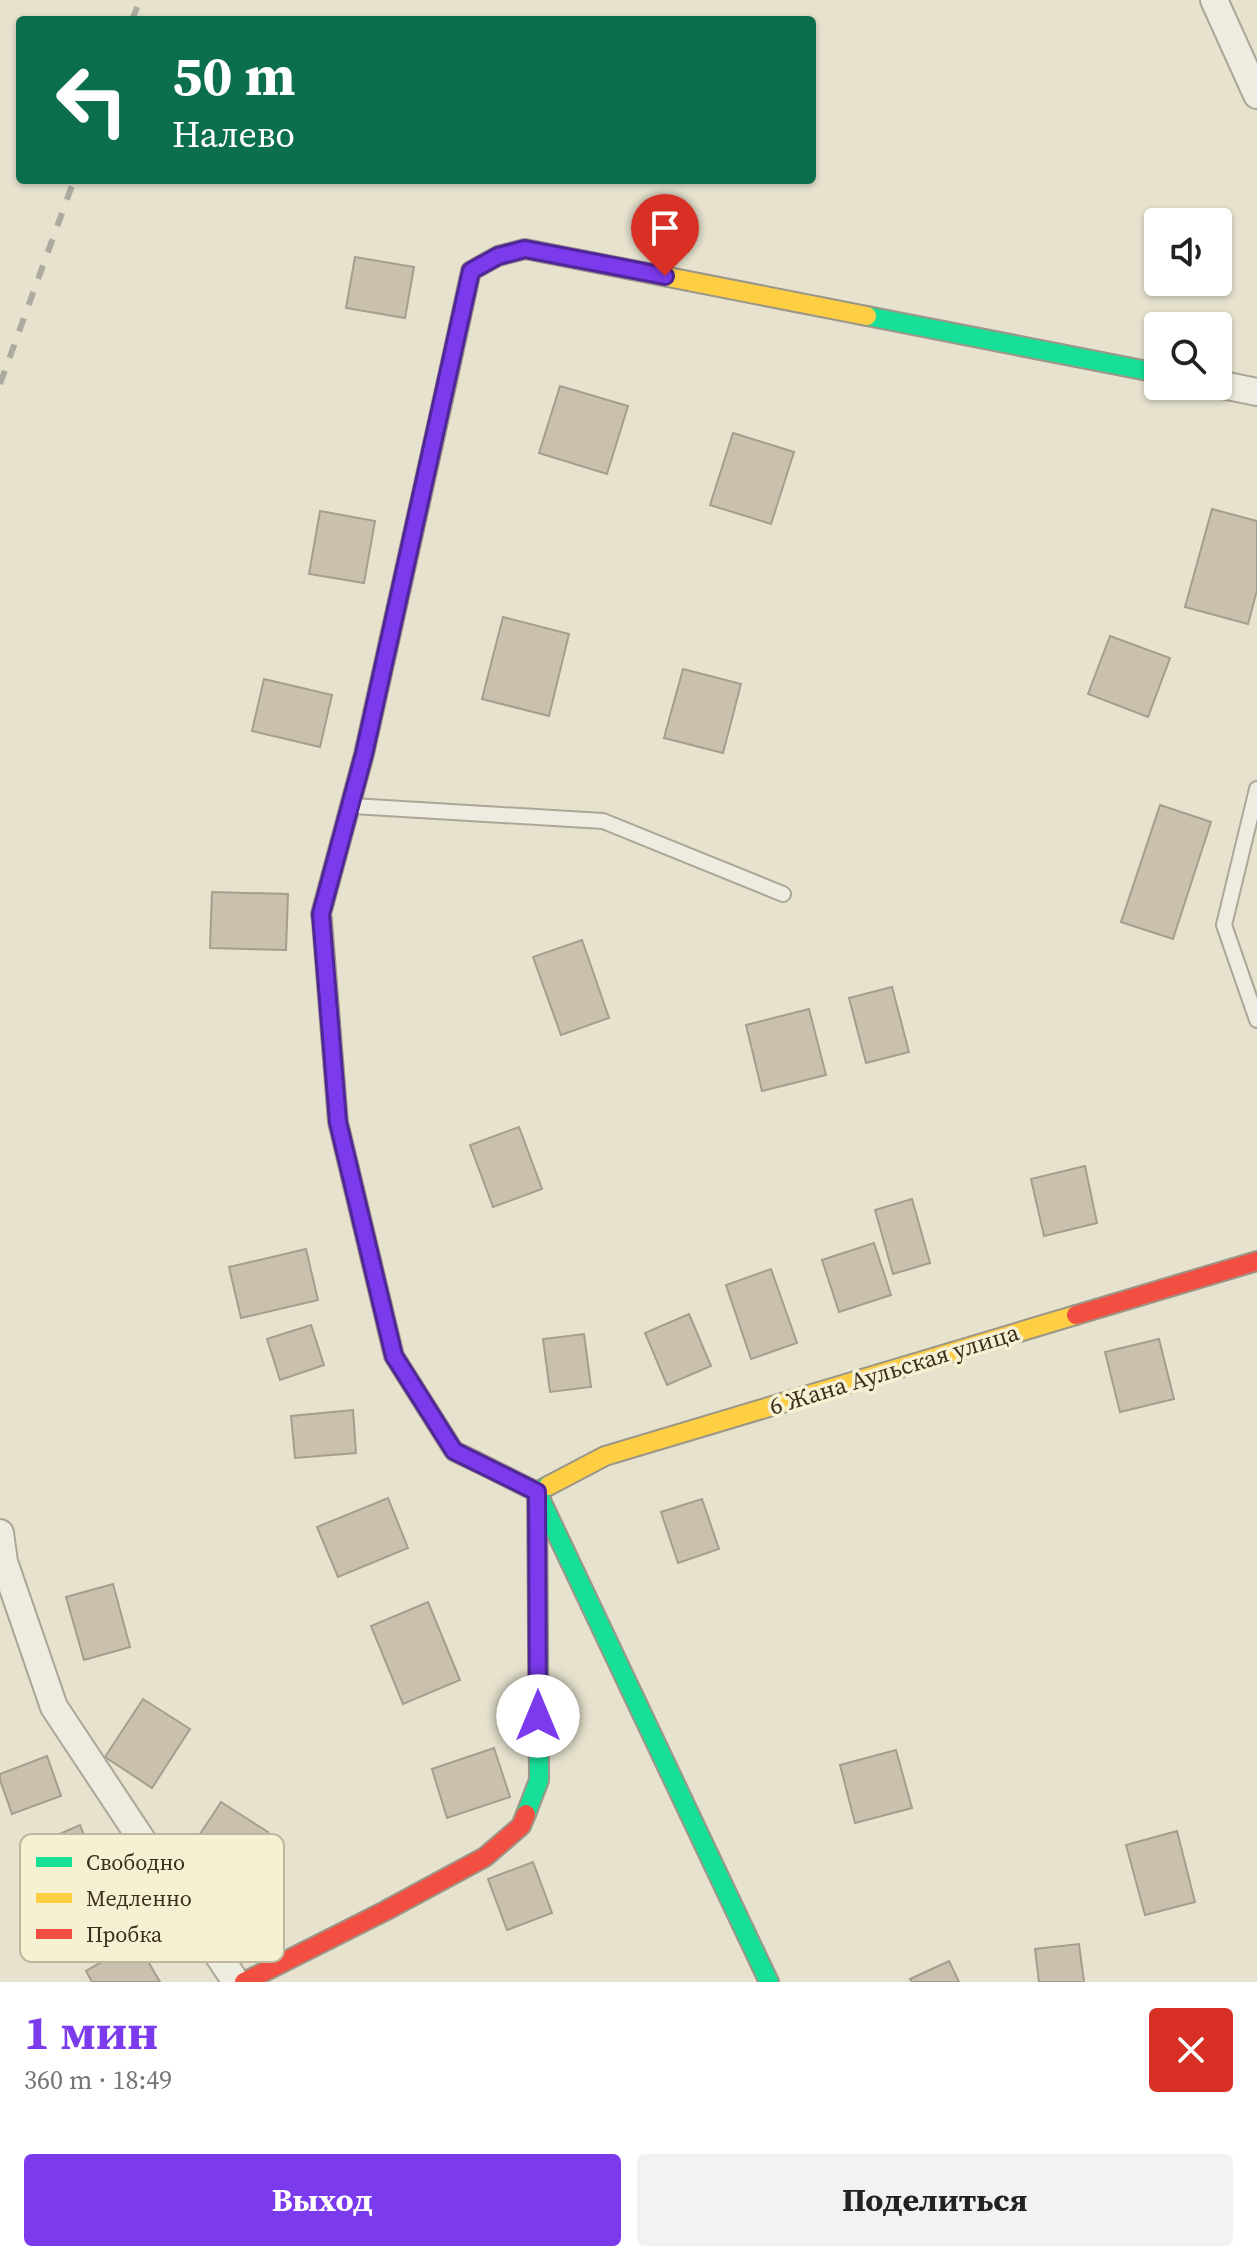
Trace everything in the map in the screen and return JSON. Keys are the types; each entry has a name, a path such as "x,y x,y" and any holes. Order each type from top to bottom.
{"street":[{"path":"1214,0 1257,95"},
{"path":"769,1982 537,1492 454,1451 394,1356 338,1122 321,914 364,754 471,271 498,256 525,249 1144,370"},
{"path":"1232,387 1257,392"},
{"name":"6 Жана Аульская улица","path":"537,1492 605,1456 1257,1261"},
{"path":"284,1962 485,1857 521,1826 539,1780 537,1492"},
{"path":"0,1533 4,1562 54,1707 138,1834"},
{"path":"223,1962 236,1982"},
{"path":"244,1982 284,1962"}],"lane":[{"path":"1257,789 1224,925 1257,1020"},
{"path":"348,806 603,821 783,894"}],"building":[{"path":"355,257 414,267 405,318 346,308"},
{"path":"560,386 628,406 607,474 539,453"},
{"path":"733,433 794,452 771,524 710,505"},
{"path":"1212,509 1257,521 1257,590 1248,624 1185,607"},
{"path":"320,511 375,521 364,583 309,574"},
{"path":"503,617 569,634 549,716 482,699"},
{"path":"1110,636 1170,658 1148,717 1088,694"},
{"path":"683,669 741,684 723,753 664,738"},
{"path":"264,679 332,695 320,747 252,731"},
{"path":"1160,805 1211,822 1173,939 1121,922"},
{"path":"212,892 288,894 286,950 210,948"},
{"path":"582,940 609,1018 561,1035 533,957"},
{"path":"892,987 909,1052 866,1063 849,998"},
{"path":"809,1009 826,1075 762,1091 746,1025"},
{"path":"519,1127 542,1189 493,1207 470,1145"},
{"path":"1085,1166 1097,1223 1044,1236 1031,1179"},
{"path":"912,1199 930,1263 893,1274 875,1210"},
{"path":"874,1243 891,1295 839,1312 822,1260"},
{"path":"306,1249 318,1300 241,1318 229,1267"},
{"path":"771,1269 797,1343 751,1359 726,1285"},
{"path":"689,1314 711,1366 667,1385 645,1333"},
{"path":"311,1325 324,1365 280,1380 267,1339"},
{"path":"584,1334 591,1387 550,1392 543,1339"},
{"path":"1159,1339 1174,1399 1120,1412 1105,1352"},
{"path":"353,1410 356,1453 295,1458 291,1416"},
{"path":"388,1498 408,1548 338,1577 317,1527"},
{"path":"702,1499 719,1549 678,1563 661,1512"},
{"path":"113,1584 130,1647 84,1660 66,1597"},
{"path":"428,1602 460,1680 403,1704 371,1626"},
{"path":"143,1699 190,1729 152,1788 105,1757"},
{"path":"494,1748 510,1797 447,1818 432,1769"},
{"path":"896,1750 912,1808 855,1823 840,1765"},
{"path":"47,1756 61,1796 12,1814 0,1774"},
{"path":"221,1802 268,1832 267,1834 200,1834"},
{"path":"80,1825 84,1834 59,1834"},
{"path":"1177,1831 1195,1902 1145,1915 1126,1845"},
{"path":"533,1862 552,1913 507,1930 488,1879"},
{"path":"1079,1944 1084,1982 1039,1982 1035,1949"},
{"path":"949,1961 959,1982 912,1982 910,1979"},
{"path":"102,1962 148,1962 160,1982 92,1982 86,1971"}],"railway":[{"path":"134,16 140,0"},
{"path":"0,384 73,184"}],"traffic: fast":[{"path":"867,316 1144,370"},
{"path":"322,921 321,914 364,754 447,381"},
{"path":"477,1462 537,1492 769,1982"},
{"path":"526,1814 539,1780 537,1492 548,1486"}],"traffic: slow":[{"path":"447,381 471,271 498,256 525,249 867,316"},
{"path":"548,1486 605,1456 1076,1315"}],"traffic: jam":[{"path":"322,921 338,1122 394,1356 454,1451 477,1462"},
{"path":"1076,1315 1257,1261"},
{"path":"284,1962 485,1857 521,1826 526,1814"},
{"path":"244,1982 284,1962"}],"route":[{"path":"538,1716 537,1492 454,1451 394,1356 338,1122 321,914 364,754 471,271 498,256 525,249 665,276"}]}
